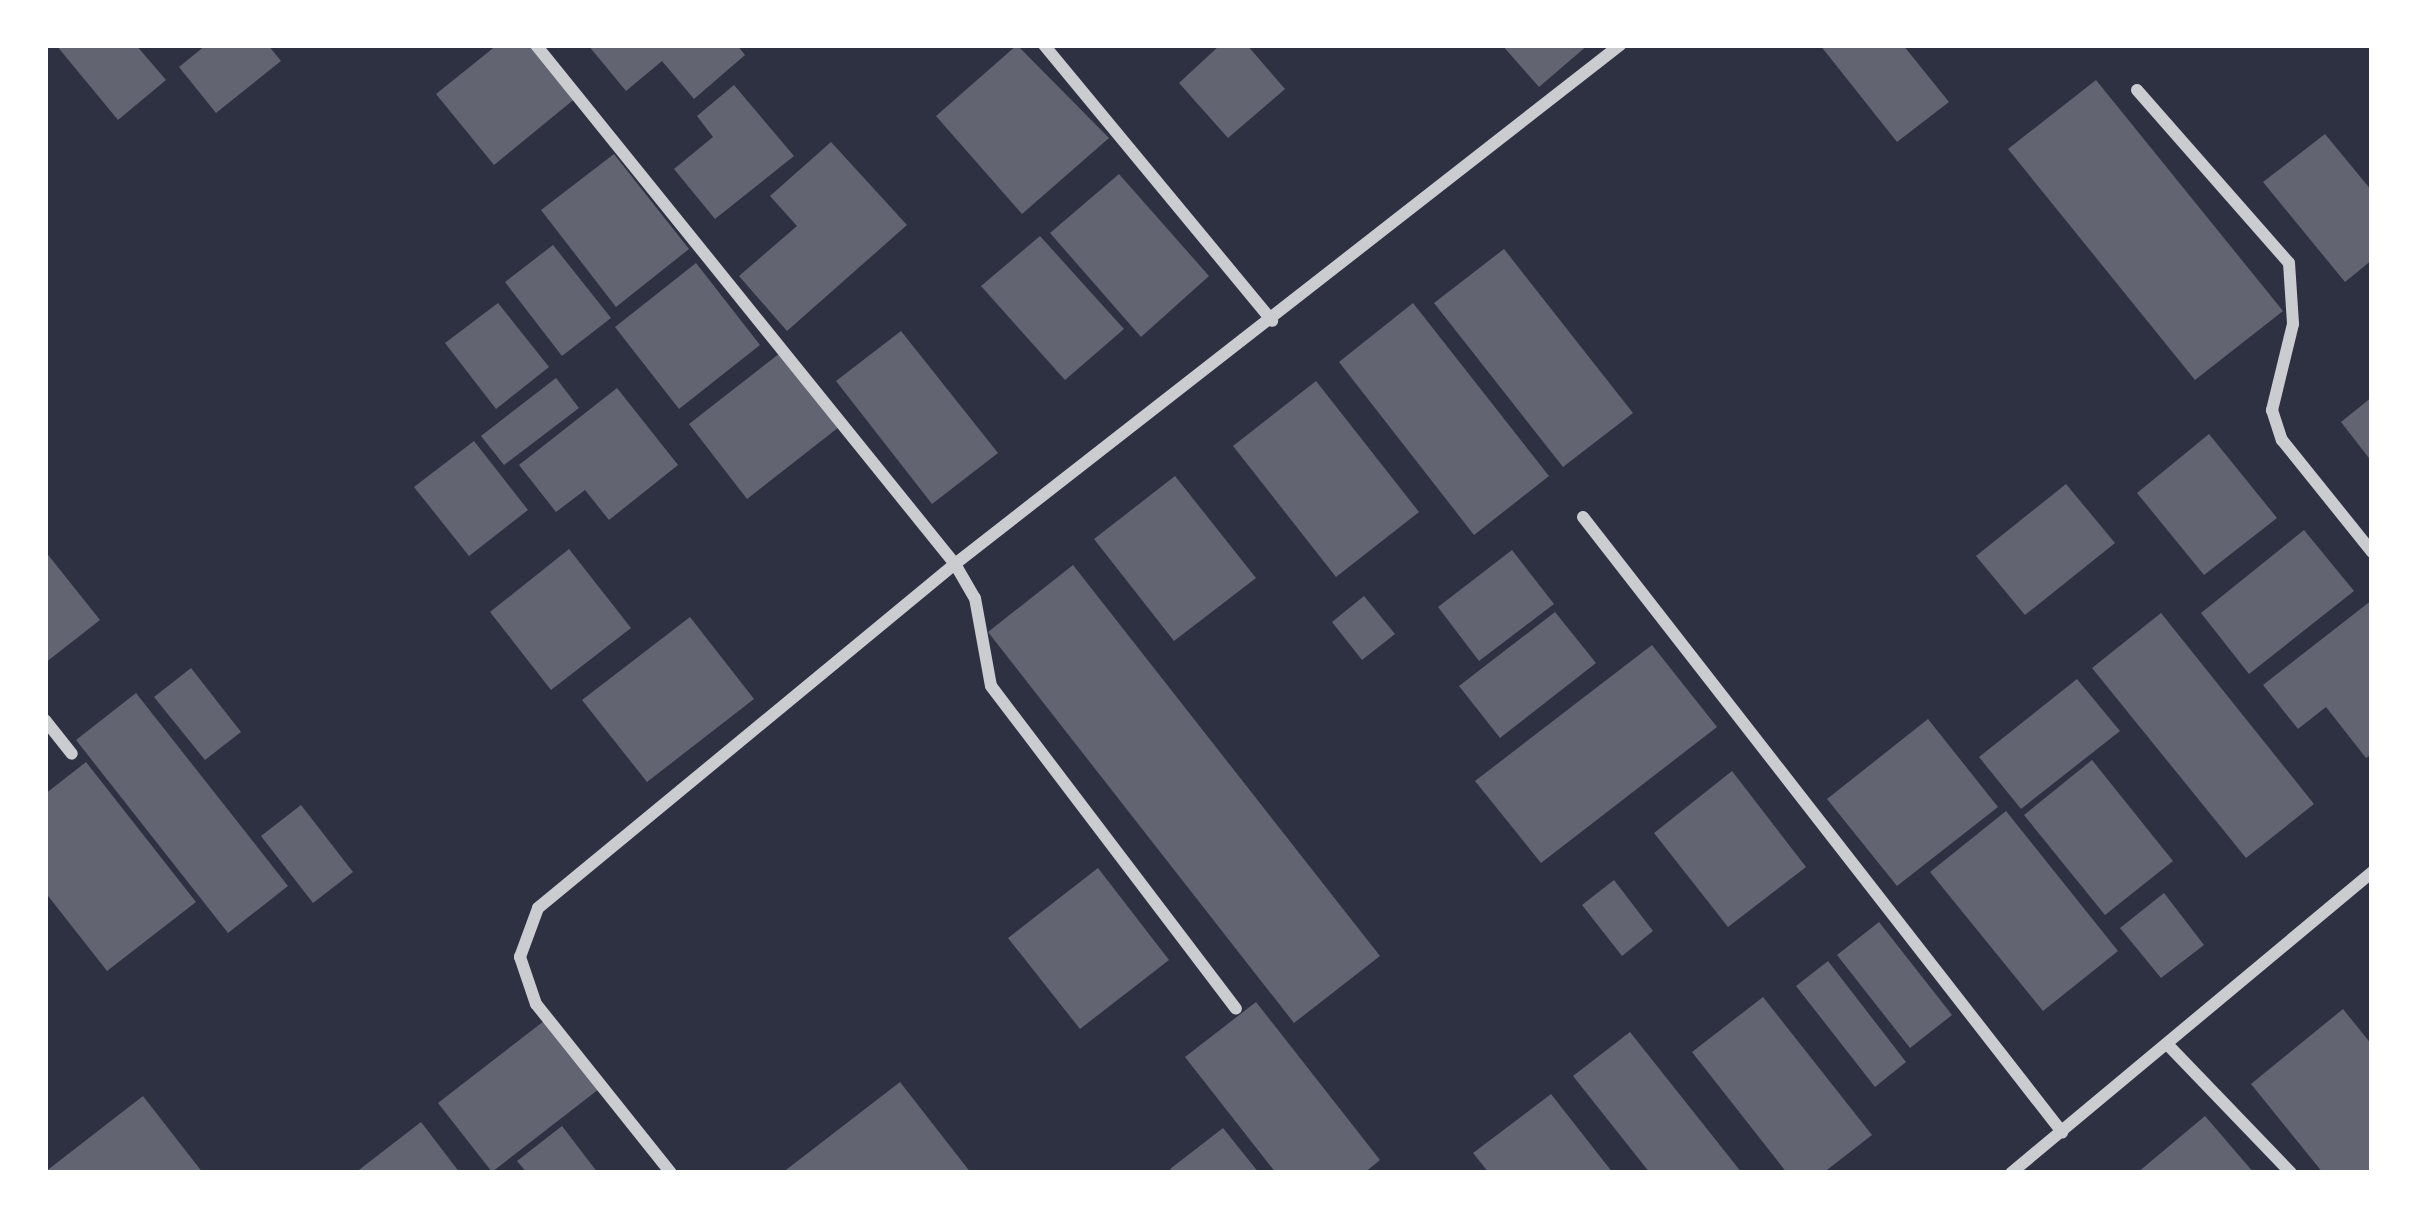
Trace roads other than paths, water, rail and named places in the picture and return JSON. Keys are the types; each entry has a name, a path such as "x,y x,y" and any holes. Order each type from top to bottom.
{"street":[{"path":"536,45 955,564 975,598 992,686 1236,1009"},
{"path":"1044,45 1272,321"},
{"path":"671,1173 536,1004 520,957 538,908 955,564 1620,45"},
{"path":"2137,90 2289,263 2293,324 2272,410 2282,440 2372,551"},
{"path":"1583,517 2062,1132"},
{"path":"45,720 72,754"},
{"path":"2011,1173 2372,872"},
{"path":"2167,1044 2291,1173"}]}
